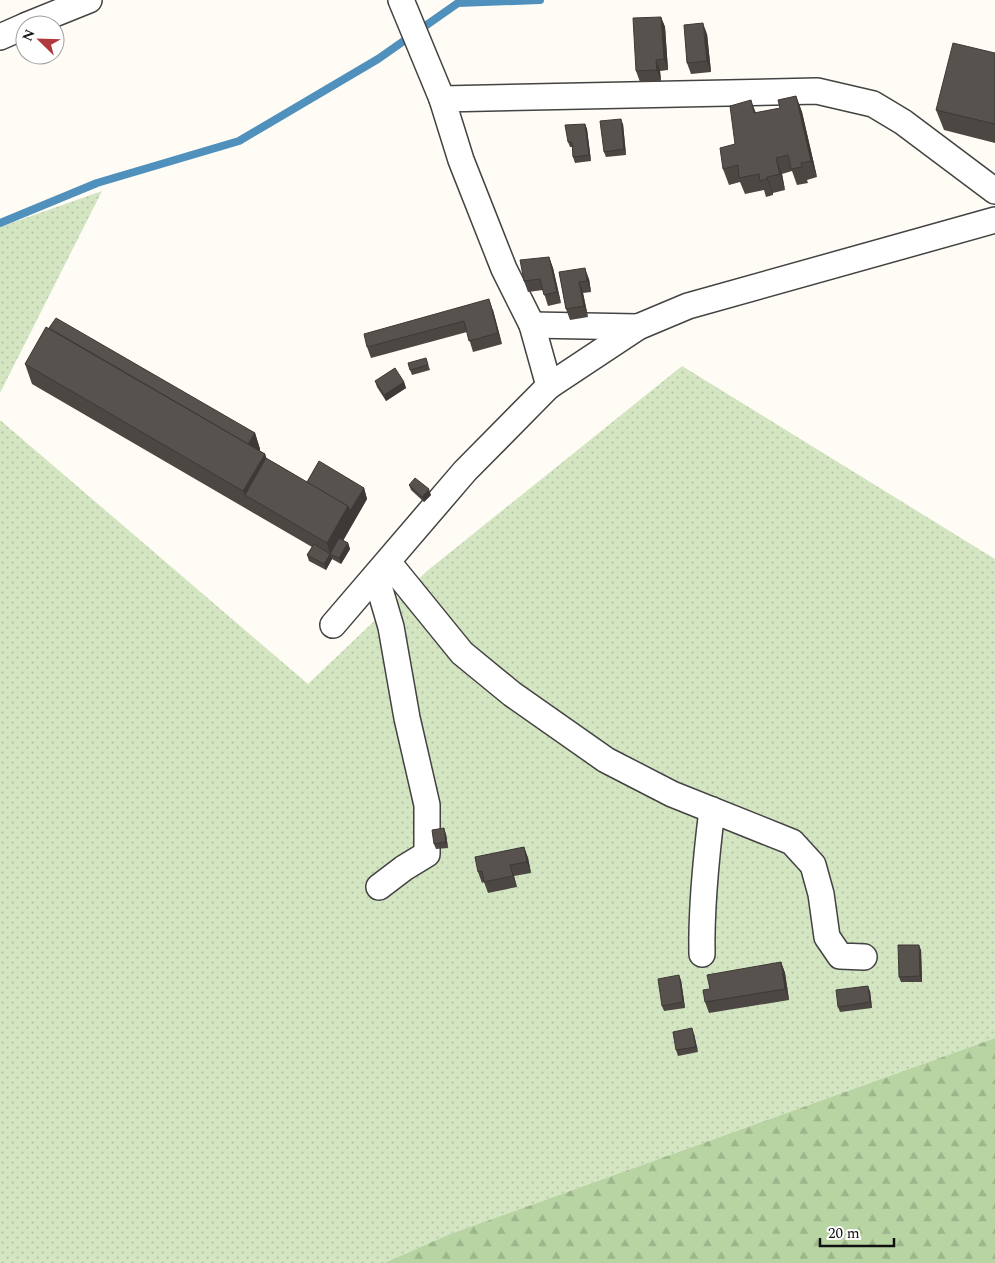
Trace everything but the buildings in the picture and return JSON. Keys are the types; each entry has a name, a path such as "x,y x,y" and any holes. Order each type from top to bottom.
{"street":[{"path":"51,15 89,0"},
{"path":"405,9 442,99 461,160 500,260 532,325 549,386"},
{"path":"0,37 15,30"},
{"path":"442,99 817,91 873,104 903,122 995,191"},
{"path":"333,625 465,471 549,386 638,327 688,306 995,220"},
{"path":"532,325 638,327"},
{"path":"382,569 462,653 512,694 606,760 672,794 792,842 813,865 821,894 827,937 840,956 864,957"},
{"path":"379,887 427,854 427,805 407,718 382,569"},
{"path":"702,954 701,916 712,810"}],"green space":[{"path":"102,191 0,393 0,227"},
{"path":"682,366 995,559 995,1038 450,1234 384,1263 0,1263 0,420 308,684 427,571"},
{"path":"995,1038 995,1263 384,1263 450,1234"}],"waterway":[{"path":"0,223 97,183 239,141 378,59 458,3 540,0"}]}
